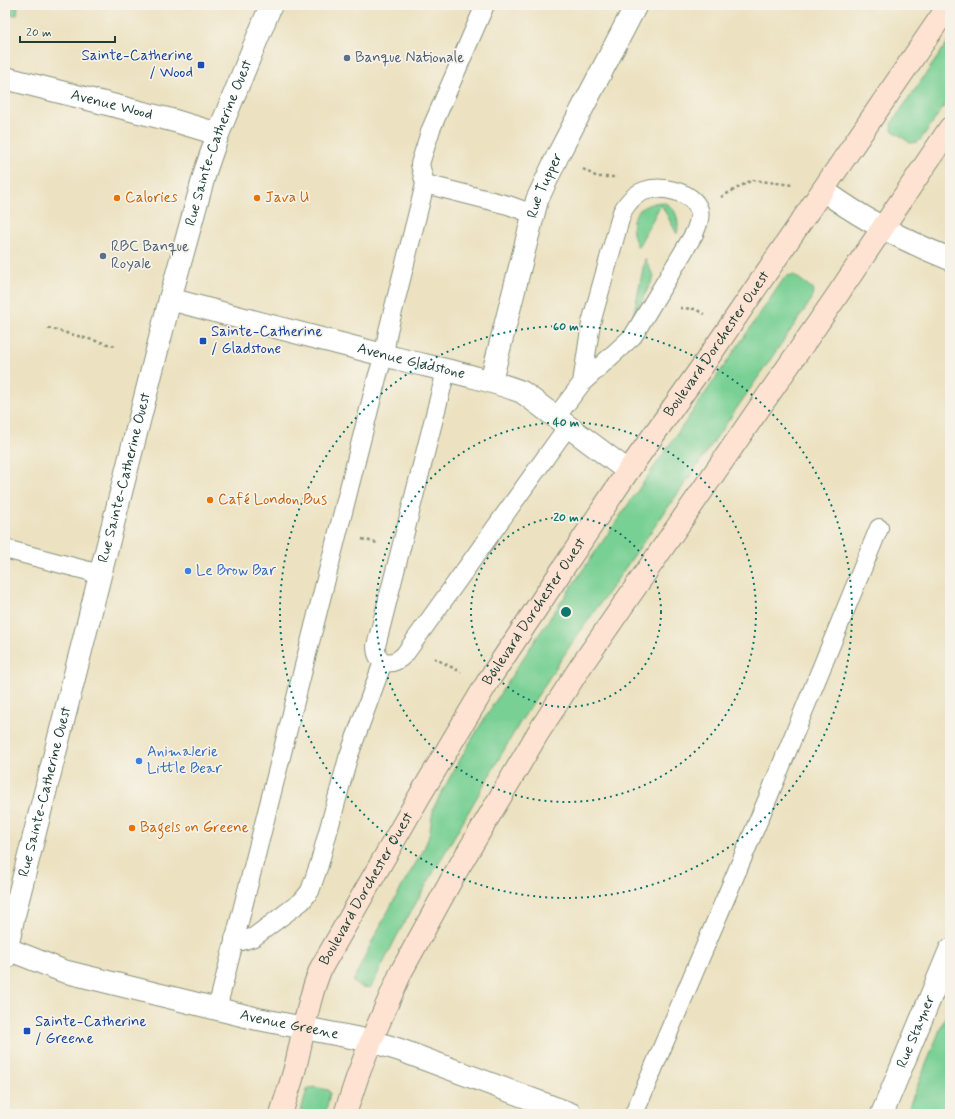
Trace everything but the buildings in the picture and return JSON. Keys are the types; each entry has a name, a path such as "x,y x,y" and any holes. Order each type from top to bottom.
{"main road":[{"name":"Boulevard Dorchester Ouest","path":"281,1114 296,1065 313,990 321,968 415,803 490,678 628,471 711,354 950,5"},
{"path":"345,1114 386,1002 400,972 470,847 552,710 950,128"}],"street":[{"name":"Rue Sainte-Catherine Ouest","path":"6,952 13,919 170,299 206,170 218,134 272,5"},
{"name":"Rue Tupper","path":"491,380 533,214 543,186 636,5"},
{"name":"Avenue Wood","path":"5,78 175,121 218,134"},
{"path":"823,190 860,215 883,228 950,259"},
{"name":"Avenue Gladstone","path":"170,299 384,355 491,380 522,392 628,471"},
{"name":"Rue Stayner","path":"882,1114 950,950"},
{"name":"Avenue Greene","path":"6,952 63,971 217,1009 371,1041 411,1053 571,1114"}],"lane":[{"path":"217,1009 384,355 388,331 426,184 420,164 431,129 485,5"},
{"path":"426,184 508,205 533,214"},
{"path":"446,370 376,646 379,660 383,662 393,662 405,654 562,422 582,383 591,324 622,212 634,197 643,191 661,188 669,189 684,195 695,204 698,209 699,217 694,234 633,336 582,383"},
{"path":"634,1114 762,812 879,528"},
{"path":"5,549 100,574"},
{"path":"234,939 242,941 254,937 302,901 310,891 319,865 348,758 383,662"}],"path":[{"path":"583,169 597,177 621,177"},
{"path":"698,209 752,180 789,184 797,187"},
{"path":"696,309 704,314"},
{"path":"48,328 115,346"},
{"path":"357,538 383,544"},
{"path":"428,655 464,673"},
{"path":"944,1114 950,1113"}],"green space":[{"path":"5,5 18,5 17,15 5,14"},
{"path":"950,39 950,98 921,139 918,142 910,143 892,130 891,124"},
{"path":"661,202 670,206 676,214 678,224 677,234 661,204 638,247 634,239 634,217 638,211 644,207"},
{"path":"645,259 654,277 633,318"},
{"path":"794,275 813,289 812,299 679,492 570,646 519,724 398,934 371,987 369,988 357,985 353,982 385,916 426,845 434,807 469,744 526,653 785,277"},
{"path":"950,1005 950,1114 906,1114"},
{"path":"314,1087 328,1090 330,1093 325,1114 300,1114 307,1090"}],"place":[{"name":"Banque Nationale","path":"347,58"},
{"name":"Sainte-Catherine / Wood","path":"201,65"},
{"name":"Calories","path":"117,198"},
{"name":"Java U","path":"257,198"},
{"name":"RBC Banque Royale","path":"103,256"},
{"name":"Sainte-Catherine / Gladstone","path":"203,341"},
{"name":"Café London Bus","path":"210,500"},
{"name":"Le Brow Bar","path":"188,571"},
{"name":"Animalerie Little Bear","path":"139,761"},
{"name":"Bagels on Greene","path":"132,828"},
{"name":"Sainte-Catherine / Greene","path":"27,1031"}]}
